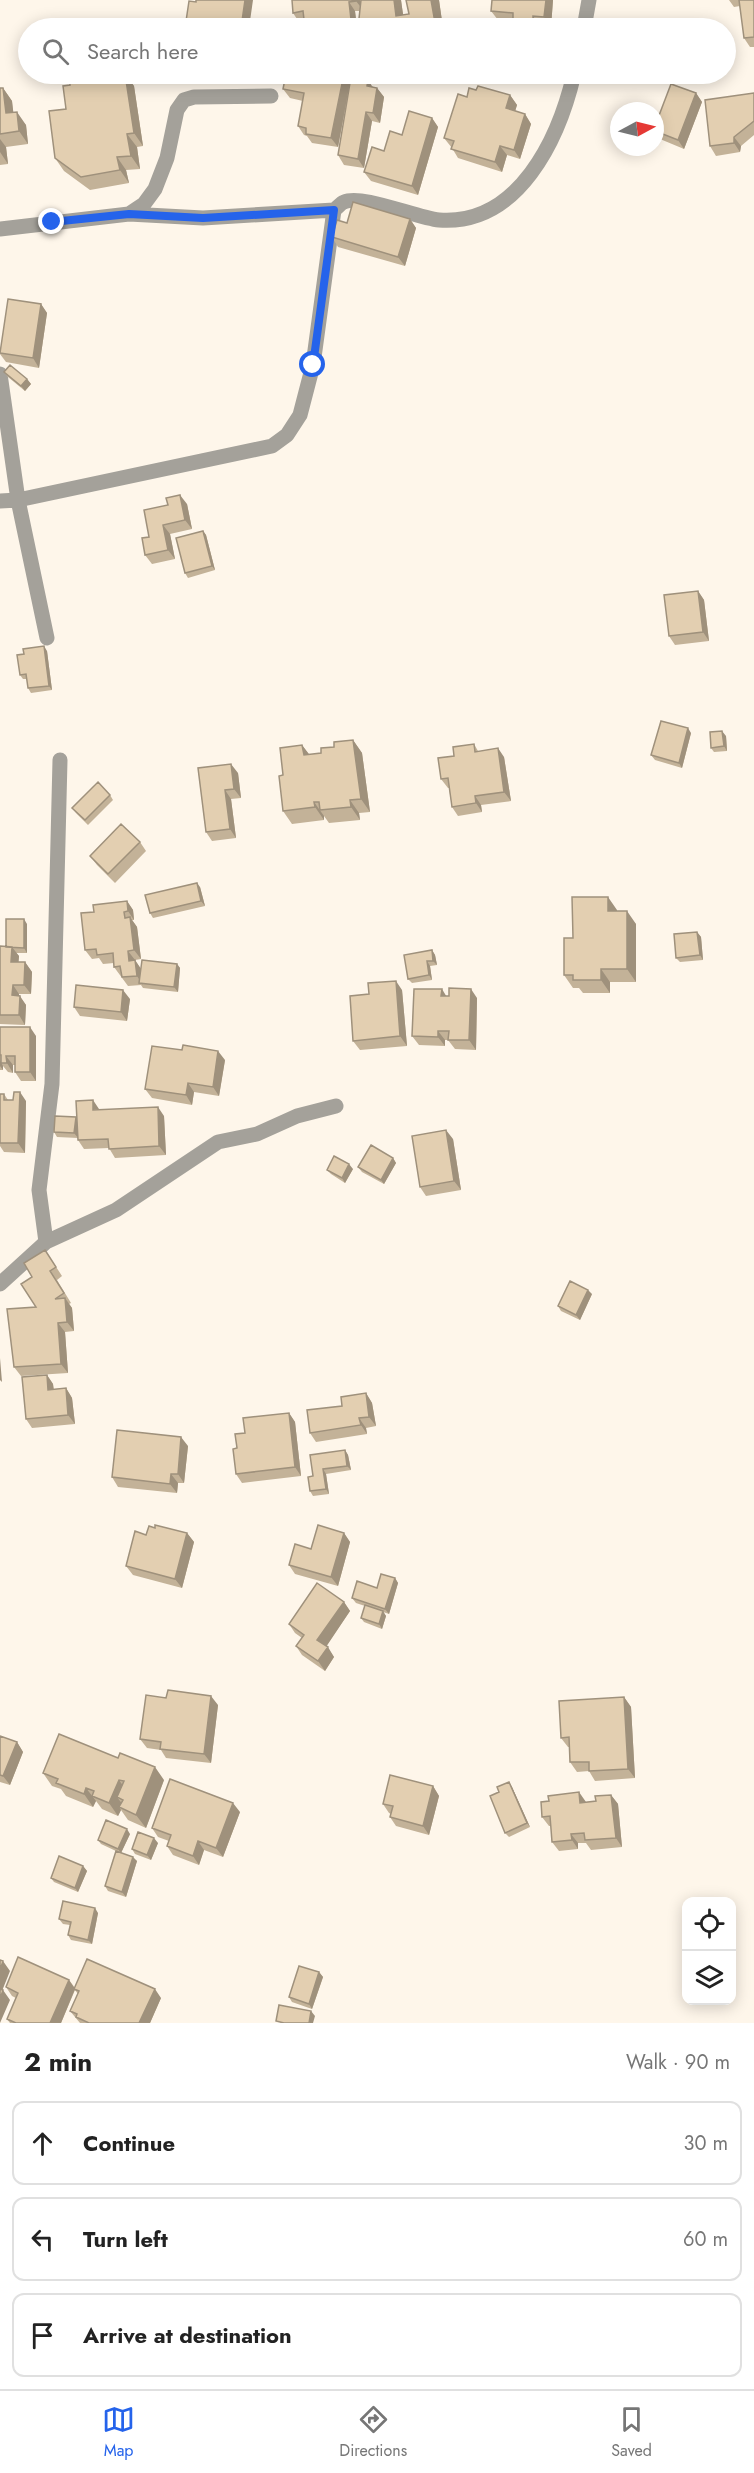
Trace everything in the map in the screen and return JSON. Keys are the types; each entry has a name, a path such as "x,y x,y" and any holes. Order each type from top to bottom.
{"street":[{"path":"586,18 589,0"},
{"path":"0,229 129,214 203,218 334,210 345,201 360,201 440,220 472,216 492,209 526,182 548,146 568,102 572,84"},
{"path":"129,214 144,204 155,189 167,158 177,110 184,100 194,97 271,96"},
{"path":"0,501 18,500 272,446 287,435 300,415 313,365 334,210"},
{"path":"0,374 18,500 47,638"},
{"path":"46,1242 39,1190 52,1084 60,760"},
{"path":"0,1284 46,1242 116,1210 218,1142 257,1134 297,1116 336,1106"}],"building":[{"path":"196,0 245,0 242,18 186,18 189,1 196,2"},
{"path":"292,0 356,0 349,2 351,18 304,18 303,11 293,13"},
{"path":"361,0 394,0 396,16 409,14 406,0 431,0 434,18 359,18"},
{"path":"492,0 546,0 544,17 513,18 513,13 491,11"},
{"path":"739,0 754,0 754,37 744,38"},
{"path":"127,84 134,133 127,134 131,156 117,157 120,170 81,177 55,158 49,111 66,109 63,86"},
{"path":"284,84 342,84 331,138 306,134 306,128 298,126 304,93 283,89"},
{"path":"350,84 367,84 367,86 377,88 373,113 366,112 358,159 338,155"},
{"path":"671,84 696,93 678,140 664,135 664,102"},
{"path":"478,86 510,95 506,108 525,114 514,150 500,146 495,162 451,149 454,141 444,138 458,94 467,97 469,88 476,90"},
{"path":"0,88 3,88 6,113 17,112 19,131 0,134"},
{"path":"754,93 754,121 734,137 734,143 710,146 705,100"},
{"path":"409,111 432,118 412,186 364,172 372,147 384,151 390,131 402,135"},
{"path":"353,202 410,219 398,257 332,237 337,220 347,223"},
{"path":"8,299 41,304 33,358 0,353"},
{"path":"10,365 27,379 21,386 4,372"},
{"path":"180,495 185,520 163,525 168,550 145,555 142,538 149,537 144,510 168,505 166,498"},
{"path":"203,531 212,566 185,573 176,538"},
{"path":"698,591 703,632 669,636 664,595"},
{"path":"44,646 49,686 28,688 26,674 20,675 17,655 24,654 23,649"},
{"path":"661,721 688,728 679,763 651,755"},
{"path":"722,731 724,746 711,748 710,732"},
{"path":"353,740 361,799 350,800 351,807 320,810 319,802 314,802 315,807 283,811 279,776 283,775 280,748 302,745 304,755 321,753 321,748 334,747 334,742"},
{"path":"474,744 475,752 498,748 504,792 475,796 476,803 452,807 448,778 441,779 438,758 454,756 453,747"},
{"path":"231,764 234,789 225,790 230,829 206,832 198,768"},
{"path":"98,782 110,795 85,820 72,808"},
{"path":"121,824 140,842 108,874 90,856"},
{"path":"197,883 201,901 150,913 145,895"},
{"path":"572,897 608,897 608,911 627,911 627,969 601,969 601,980 573,980 573,975 564,975 564,938 573,938"},
{"path":"127,901 128,911 124,912 125,918 130,917 134,950 128,951 129,961 135,960 137,976 122,977 120,966 114,967 113,953 97,955 96,949 85,950 81,913 94,912 93,905"},
{"path":"6,919 24,919 24,948 6,947"},
{"path":"697,932 700,955 676,958 674,934"},
{"path":"0,946 12,947 11,962 25,962 24,985 13,985 12,995 20,996 19,1015 0,1015"},
{"path":"432,950 433,961 427,961 429,975 408,979 404,955"},
{"path":"142,960 177,964 174,987 139,983"},
{"path":"396,981 400,1036 353,1041 350,996 369,994 368,983"},
{"path":"76,985 123,990 121,1012 74,1007"},
{"path":"449,988 471,989 469,1040 448,1040 449,1031 438,1031 438,1037 412,1036 414,989 442,989 441,996 449,996"},
{"path":"0,1027 30,1027 30,1072 15,1072 15,1056 6,1056 7,1063 1,1063"},
{"path":"183,1045 218,1051 213,1087 188,1083 186,1095 145,1089 152,1046 182,1050"},
{"path":"14,1092 20,1092 18,1143 0,1143 0,1094 4,1094 4,1100 13,1100"},
{"path":"93,1100 93,1110 158,1107 159,1146 109,1149 108,1139 78,1140 76,1101"},
{"path":"55,1116 76,1117 74,1133 54,1132"},
{"path":"446,1130 454,1181 420,1187 412,1136"},
{"path":"371,1145 393,1158 381,1180 358,1167"},
{"path":"334,1156 349,1164 342,1178 327,1170"},
{"path":"45,1250 56,1267 50,1271 64,1293 55,1299 65,1298 67,1322 58,1323 61,1364 14,1367 7,1309 36,1307 21,1284 32,1277 24,1263"},
{"path":"570,1281 588,1290 576,1315 558,1306"},
{"path":"47,1375 48,1390 66,1388 68,1415 26,1419 22,1377"},
{"path":"366,1393 369,1417 359,1418 361,1425 310,1433 307,1410 342,1406 341,1397"},
{"path":"289,1413 295,1467 236,1474 233,1449 237,1448 235,1434 245,1433 243,1418"},
{"path":"117,1430 181,1437 178,1474 171,1474 170,1484 112,1477"},
{"path":"345,1450 347,1466 323,1469 326,1489 310,1491 308,1477 313,1476 310,1455"},
{"path":"155,1525 187,1533 175,1579 126,1566 135,1531 146,1535 149,1526 155,1528"},
{"path":"318,1525 344,1533 331,1577 289,1565 295,1544 311,1549"},
{"path":"381,1574 395,1578 385,1609 352,1598 357,1581 377,1588"},
{"path":"317,1583 344,1602 317,1640 328,1647 318,1661 296,1646 304,1635 289,1624"},
{"path":"365,1605 383,1611 379,1624 361,1618"},
{"path":"168,1690 211,1696 204,1754 160,1749 161,1742 140,1739 146,1695 166,1698"},
{"path":"624,1697 628,1769 589,1771 589,1762 570,1762 569,1737 561,1738 559,1701"},
{"path":"59,1734 118,1758 120,1753 155,1767 136,1815 119,1807 123,1800 117,1797 124,1781 119,1780 109,1803 92,1796 94,1791 86,1788 84,1794 56,1783 58,1779 43,1773"},
{"path":"0,1736 17,1742 3,1776 0,1775"},
{"path":"390,1775 433,1786 423,1826 390,1817 393,1806 383,1804"},
{"path":"170,1779 233,1803 216,1848 198,1841 193,1856 167,1846 171,1835 152,1828"},
{"path":"509,1782 527,1823 505,1833 490,1796 499,1792 497,1787"},
{"path":"579,1792 580,1803 596,1801 595,1796 611,1795 616,1838 585,1840 584,1833 571,1834 572,1840 552,1842 550,1816 542,1817 541,1802 549,1801 548,1796"},
{"path":"106,1820 127,1829 118,1849 98,1840"},
{"path":"138,1832 154,1838 147,1855 132,1849"},
{"path":"116,1851 133,1857 122,1892 105,1886"},
{"path":"59,1856 83,1866 75,1888 51,1878"},
{"path":"63,1901 95,1908 88,1940 68,1935 71,1922 59,1919"},
{"path":"18,1957 69,1980 50,2023 16,2023 7,2019 18,1993 6,1987"},
{"path":"87,1959 155,1989 139,2023 89,2023 76,2017 77,2014 70,2011 79,1991 74,1989"},
{"path":"299,1966 319,1972 309,2004 289,1997"},
{"path":"279,2005 311,2011 309,2023 276,2021"}],"route":[{"path":"52,222 129,214 203,218 334,210 328,240 313,365"}]}
